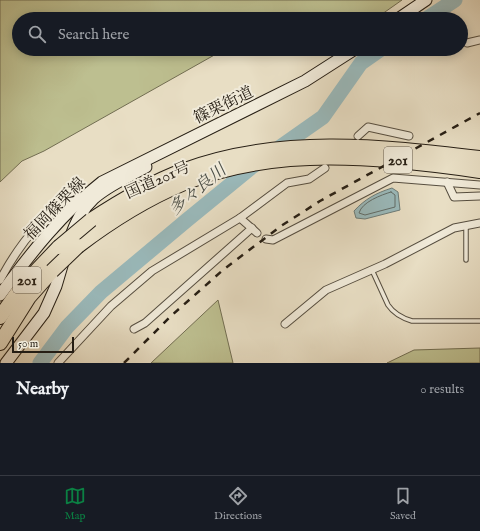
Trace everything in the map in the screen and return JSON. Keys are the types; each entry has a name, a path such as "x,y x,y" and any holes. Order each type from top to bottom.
{"highway":[{"name":"国道201号","path":"0,317 22,286 59,247 92,220 144,188 182,171 249,152 334,146 400,148 480,158"},
{"name":"国道201号","path":"0,343 29,297 52,271 78,246 123,213 154,196 183,183 216,173 271,162 320,163 398,160 480,171"}],"main road":[{"path":"408,12 426,0"},
{"name":"篠栗街道","path":"102,182 127,168 305,81 344,56"},
{"name":"福岡篠栗線","path":"6,363 44,313 56,286 75,224 89,197 145,167 170,148"},
{"name":"福岡篠栗線","path":"0,295 50,232 89,197 102,182"}],"street":[{"path":"468,43 480,40"},
{"path":"358,136 368,127 409,136"},
{"path":"58,363 111,306 152,271 240,218 287,183 309,179 320,163"},
{"path":"266,239 273,240 393,178 480,185"},
{"path":"447,182 454,197 480,196"},
{"path":"0,280 11,260 36,229 66,202 89,197"},
{"path":"134,329 145,323 254,230 240,218"},
{"path":"285,324 326,290 372,270 440,234 454,228 480,223"}],"lane":[{"path":"466,226 466,260"},
{"path":"372,270 388,306 392,311 404,319 412,321 480,321"}],"green space":[{"path":"0,0 402,0 385,12 12,12 12,56 213,56 44,151 22,161 0,182"},
{"path":"218,300 233,363 151,363"},
{"path":"480,348 480,363 387,363 414,350"}],"water":[{"path":"392,188 398,192 400,210 365,219 356,218 354,211 362,203 376,194"}],"waterway":[{"name":"多々良川","path":"437,12 455,0"},
{"name":"多々良川","path":"40,363 67,327 101,292 253,166 323,117 361,63 371,56"}],"railway":[{"path":"124,363 171,316 223,270 281,226 320,201 480,113"}]}
